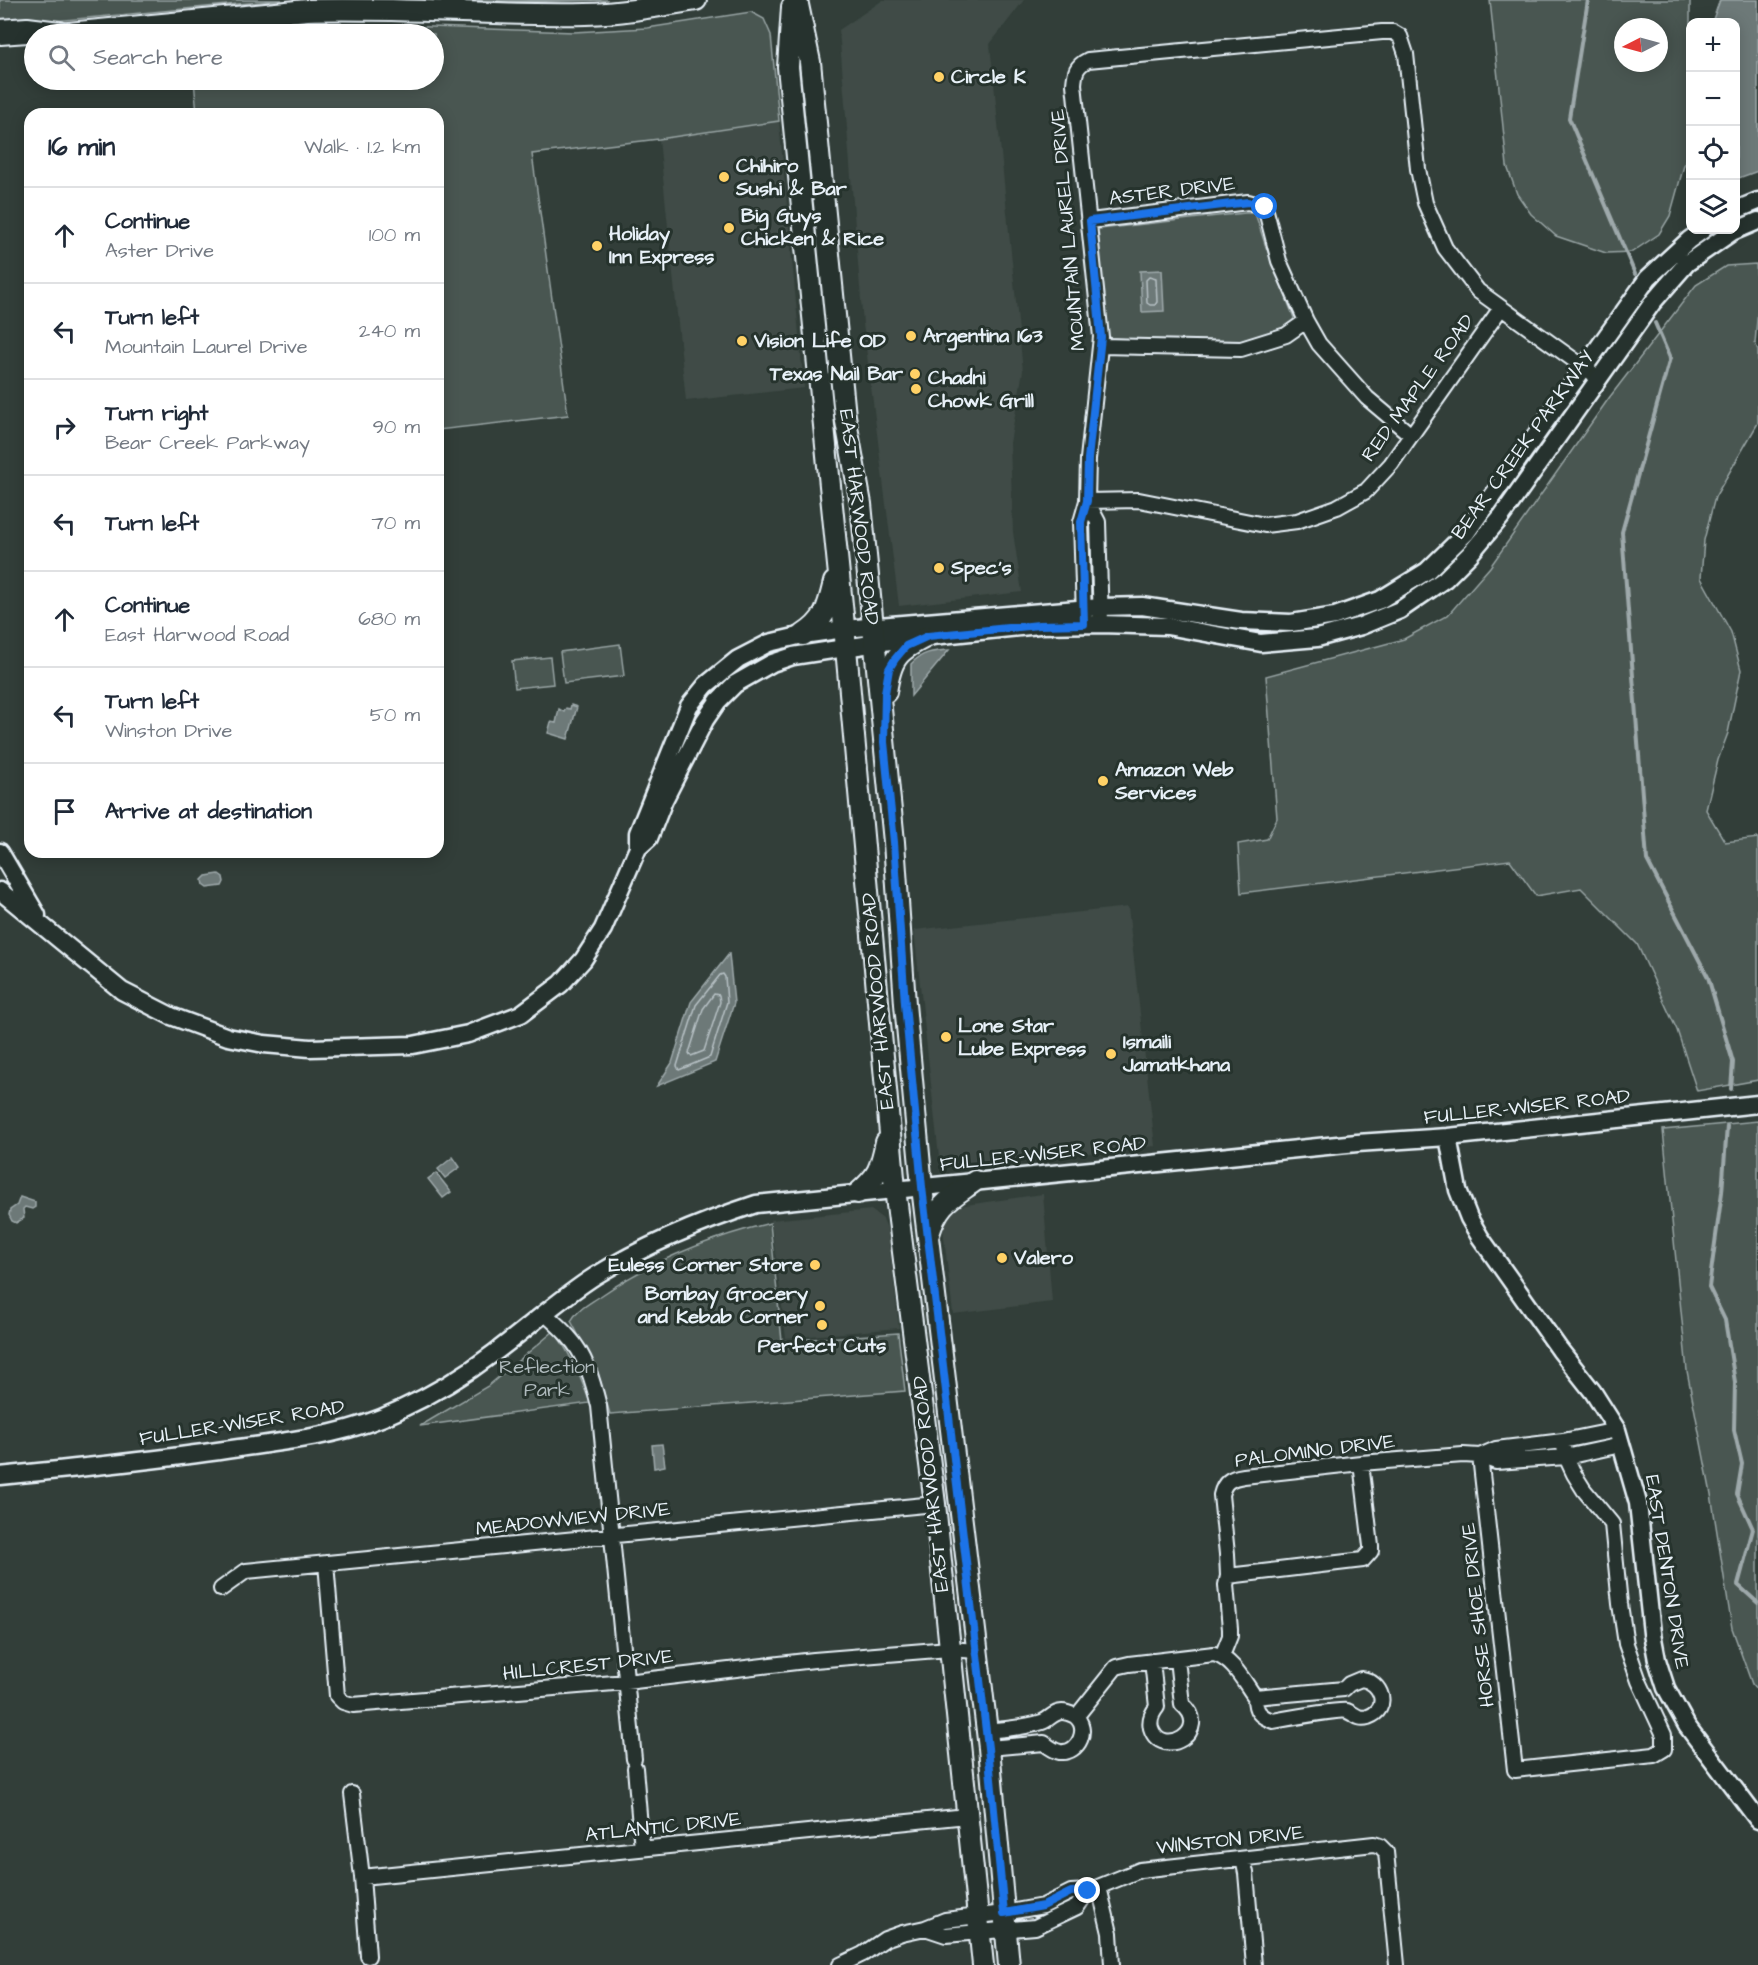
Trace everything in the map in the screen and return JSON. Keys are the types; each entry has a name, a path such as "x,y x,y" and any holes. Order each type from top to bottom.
{"highway":[{"path":"0,32 24,30"}],"main road":[{"path":"162,24 307,10 347,9 487,14 587,14 696,0"},
{"name":"EAST HARWOOD ROAD","path":"792,0 788,67 838,568 895,1189 935,1504 983,1965"},
{"name":"EAST HARWOOD ROAD","path":"797,0 810,62 845,416 861,504 894,842 905,1004 922,1187 987,1740 1009,1965"},
{"path":"0,40 24,38"},
{"path":"810,293 833,290"},
{"path":"803,635 815,627 825,615 838,568"},
{"path":"884,742 885,693 889,669 906,646 928,636"},
{"path":"878,1005 905,1004"},
{"path":"858,1193 876,1176 890,1128"},
{"path":"928,1236 941,1206 975,1181"}],"street":[{"name":"MOUNTAIN LAUREL DRIVE","path":"1092,616 1081,522 1087,501 1088,459 1101,346 1090,221 1074,84 1075,72 1079,64 1088,60 1370,33 1393,32 1400,36 1406,54 1418,169 1425,203 1445,248 1478,291 1501,308"},
{"path":"1740,208 1758,201"},
{"name":"ASTER DRIVE","path":"1090,221 1248,202 1259,204 1265,207 1279,261 1306,321"},
{"name":"BEAR CREEK PARKWAY","path":"0,891 122,991 171,1016 228,1037 264,1044 310,1048 413,1045 468,1034 521,1014 561,984 583,960 603,929 638,848 638,833 689,706 706,685 738,659 769,643 803,635 844,638 1092,616 1167,626 1262,643 1317,638 1361,627 1400,610 1445,579 1470,554 1501,517 1653,302 1687,263 1732,232 1758,221"},
{"name":"BEAR CREEK PARKWAY","path":"874,634 928,636 1039,625 1143,606 1240,621 1291,622 1335,616 1380,600 1427,571 1466,533 1648,278 1697,234"},
{"path":"1501,308 1599,378"},
{"name":"RED MAPLE ROAD","path":"1087,501 1139,500 1265,525 1297,521 1337,507 1366,491 1391,464 1501,308"},
{"path":"1101,346 1241,349 1286,335 1306,321 1319,344 1341,371 1367,398 1411,435"},
{"name":"BEAR CREEK PARKWAY","path":"638,848 650,838 674,779 705,720 718,701 735,684 772,663 808,653 844,638"},
{"name":"BEAR CREEK PARKWAY","path":"0,852 44,927"},
{"name":"FULLER-WISER ROAD","path":"0,1476 164,1459 343,1431 395,1412 446,1387 495,1353 544,1313 594,1277 623,1260 715,1218 756,1204 1357,1143 1448,1137 1758,1104"},
{"name":"EAST DENTON DRIVE","path":"1448,1137 1458,1190 1469,1218 1560,1350 1593,1392 1619,1438 1638,1503 1652,1633 1657,1660 1666,1688 1687,1726 1758,1820"},
{"path":"544,1313 569,1337 592,1378 599,1406 642,1849"},
{"name":"PALOMINO DRIVE","path":"1480,1456 1496,1449 1563,1440 1619,1438"},
{"name":"PALOMINO DRIVE","path":"1222,1656 1230,1636 1226,1585 1228,1576 1221,1495 1227,1481 1244,1476 1361,1463 1463,1455 1480,1456 1496,1462 1566,1457 1619,1438"},
{"path":"1563,1440 1566,1457"},
{"name":"HORSE SHOE DRIVE","path":"1480,1456 1515,1770 1654,1755 1664,1749 1664,1735 1654,1718 1626,1644 1612,1524 1584,1490 1566,1457"},
{"path":"1228,1576 1363,1560 1371,1551 1371,1546 1361,1463"},
{"name":"MEADOWVIEW DRIVE","path":"221,1589 246,1571 935,1504"},
{"name":"HILLCREST DRIVE","path":"326,1563 337,1696 343,1702 353,1705 626,1682 814,1660 949,1649 977,1651"},
{"path":"1076,1718 1116,1667 1214,1654 1222,1656 1255,1697 1255,1707 1261,1717 1273,1721 1347,1711 1358,1718 1365,1718 1376,1712 1381,1700 1378,1687 1373,1682 1360,1679 1348,1684 1344,1689 1255,1697"},
{"path":"1152,1661 1157,1707 1152,1712 1150,1726 1157,1738 1170,1743 1183,1739 1191,1728 1192,1721 1187,1708 1182,1704 1177,1659"},
{"path":"1062,1712 1069,1713 1076,1718 1082,1727 1081,1740 1072,1750 1059,1752 1044,1743 987,1740 1045,1721 1056,1713 1062,1712"},
{"path":"352,1794 368,1956"},
{"name":"ATLANTIC DRIVE","path":"362,1877 967,1816"},
{"name":"WINSTON DRIVE","path":"840,1965 866,1959 885,1939 925,1928 946,1935 979,1924 1004,1922 1035,1927 1068,1913 1094,1889 1140,1869 1359,1845 1380,1845 1386,1852 1397,1965"},
{"path":"1244,1859 1254,1965"},
{"path":"1094,1889 1110,1933 1112,1965"}],"shaded area":[{"path":"883,0 1024,0 990,44 1023,371 1010,443 1013,532 1022,592 899,606 863,324 839,30"},
{"path":"779,121 804,388 686,401 659,139"},
{"path":"1128,907 1155,1146 948,1168 940,1166 914,930"},
{"path":"1043,1194 1052,1302 953,1314 942,1220 952,1207"},
{"path":"871,1210 883,1219 888,1230 899,1328 786,1338 771,1220"}],"green space":[{"path":"0,0 282,0 0,26"},
{"path":"466,0 608,0 507,2"},
{"path":"1490,0 1690,0 1690,18 1686,18 1686,158 1670,216 1659,234 1632,252 1606,253 1556,236 1531,214 1517,194 1507,166"},
{"path":"751,12 764,19 771,35 779,121 659,139 532,154 568,415 444,429 444,108 196,108 195,90 444,90 444,27 574,32 647,28"},
{"path":"1255,213 1294,318 1291,325 1240,346 1111,338 1105,332 1095,231"},
{"path":"1756,264 1758,308 1755,343 1758,350 1758,423 1715,497 1704,540 1701,578 1731,632 1741,670 1728,733 1718,760 1706,810 1725,842 1758,838 1758,1080 1697,1091 1677,1030 1637,944 1581,888 1536,896 1510,860 1241,893 1238,844 1267,839 1277,818 1266,676 1404,639 1448,615 1490,567 1609,398 1696,285 1726,266"},
{"path":"620,644 624,676 564,683 560,652"},
{"path":"550,657 553,684 515,688 512,661"},
{"path":"1758,1121 1758,1691 1752,1684 1732,1628 1711,1494 1687,1371 1663,1130"},
{"path":"770,1223 782,1341 898,1333 905,1391 610,1414 597,1370 571,1321 576,1314 639,1272 681,1252"},
{"name":"Reflection Park","path":"554,1331 575,1366 590,1403 420,1426 488,1386"}],"water":[{"path":"1720,0 1758,0 1758,171 1740,178 1740,18 1713,18"},
{"path":"1162,270 1164,311 1142,312 1140,271"},
{"path":"949,650 911,696 911,664 928,653"},
{"path":"571,705 577,707 568,739 548,733 551,722 556,723 559,709 564,712 566,708 570,709"},
{"path":"219,874 223,877 222,886 207,888 203,885 202,880 206,876"},
{"path":"729,954 734,1003 715,1062 657,1086 672,1063 691,1002"},
{"path":"453,1157 460,1167 445,1178 438,1169"},
{"path":"436,1173 451,1192 443,1198 428,1179"},
{"path":"20,1197 35,1202 35,1207 32,1209 25,1207 23,1209 24,1218 16,1223 9,1215"},
{"path":"662,1444 665,1466 654,1468 652,1445"}],"waterway":[{"path":"1588,0 1569,118 1635,274"},
{"path":"1655,323 1670,358 1622,532 1647,860 1708,977 1733,1062 1731,1089"},
{"path":"1727,1126 1722,1192 1709,1287 1725,1320 1735,1382 1734,1430 1742,1464 1737,1494 1753,1529 1738,1585 1758,1603"}],"place":[{"name":"Circle K","path":"939,77"},
{"name":"Chihiro Sushi & Bar","path":"724,177"},
{"name":"Big Guys Chicken & Rice","path":"729,228"},
{"name":"Holiday Inn Express","path":"597,246"},
{"name":"Argentina 163","path":"911,336"},
{"name":"Vision Life OD","path":"742,341"},
{"name":"Texas Nail Bar","path":"915,374"},
{"name":"Chadni Chowk Grill","path":"916,389"},
{"name":"Spec's","path":"939,568"},
{"name":"Amazon Web Services","path":"1103,781"},
{"name":"Lone Star Lube Express","path":"946,1037"},
{"name":"Ismaili Jamatkhana","path":"1111,1054"},
{"name":"Valero","path":"1002,1258"},
{"name":"Euless Corner Store","path":"815,1265"},
{"name":"Bombay Grocery and Kebab Corner","path":"820,1306"},
{"name":"Perfect Cuts","path":"822,1325"}],"route":[{"path":"1088,1891 1071,1892 1043,1906 1004,1913 988,1748 922,1187 884,742 885,693 889,669 895,659 906,646 928,636 1039,625 1084,624 1081,522 1087,501 1088,459 1101,346 1090,221 1248,202 1265,207"}]}
